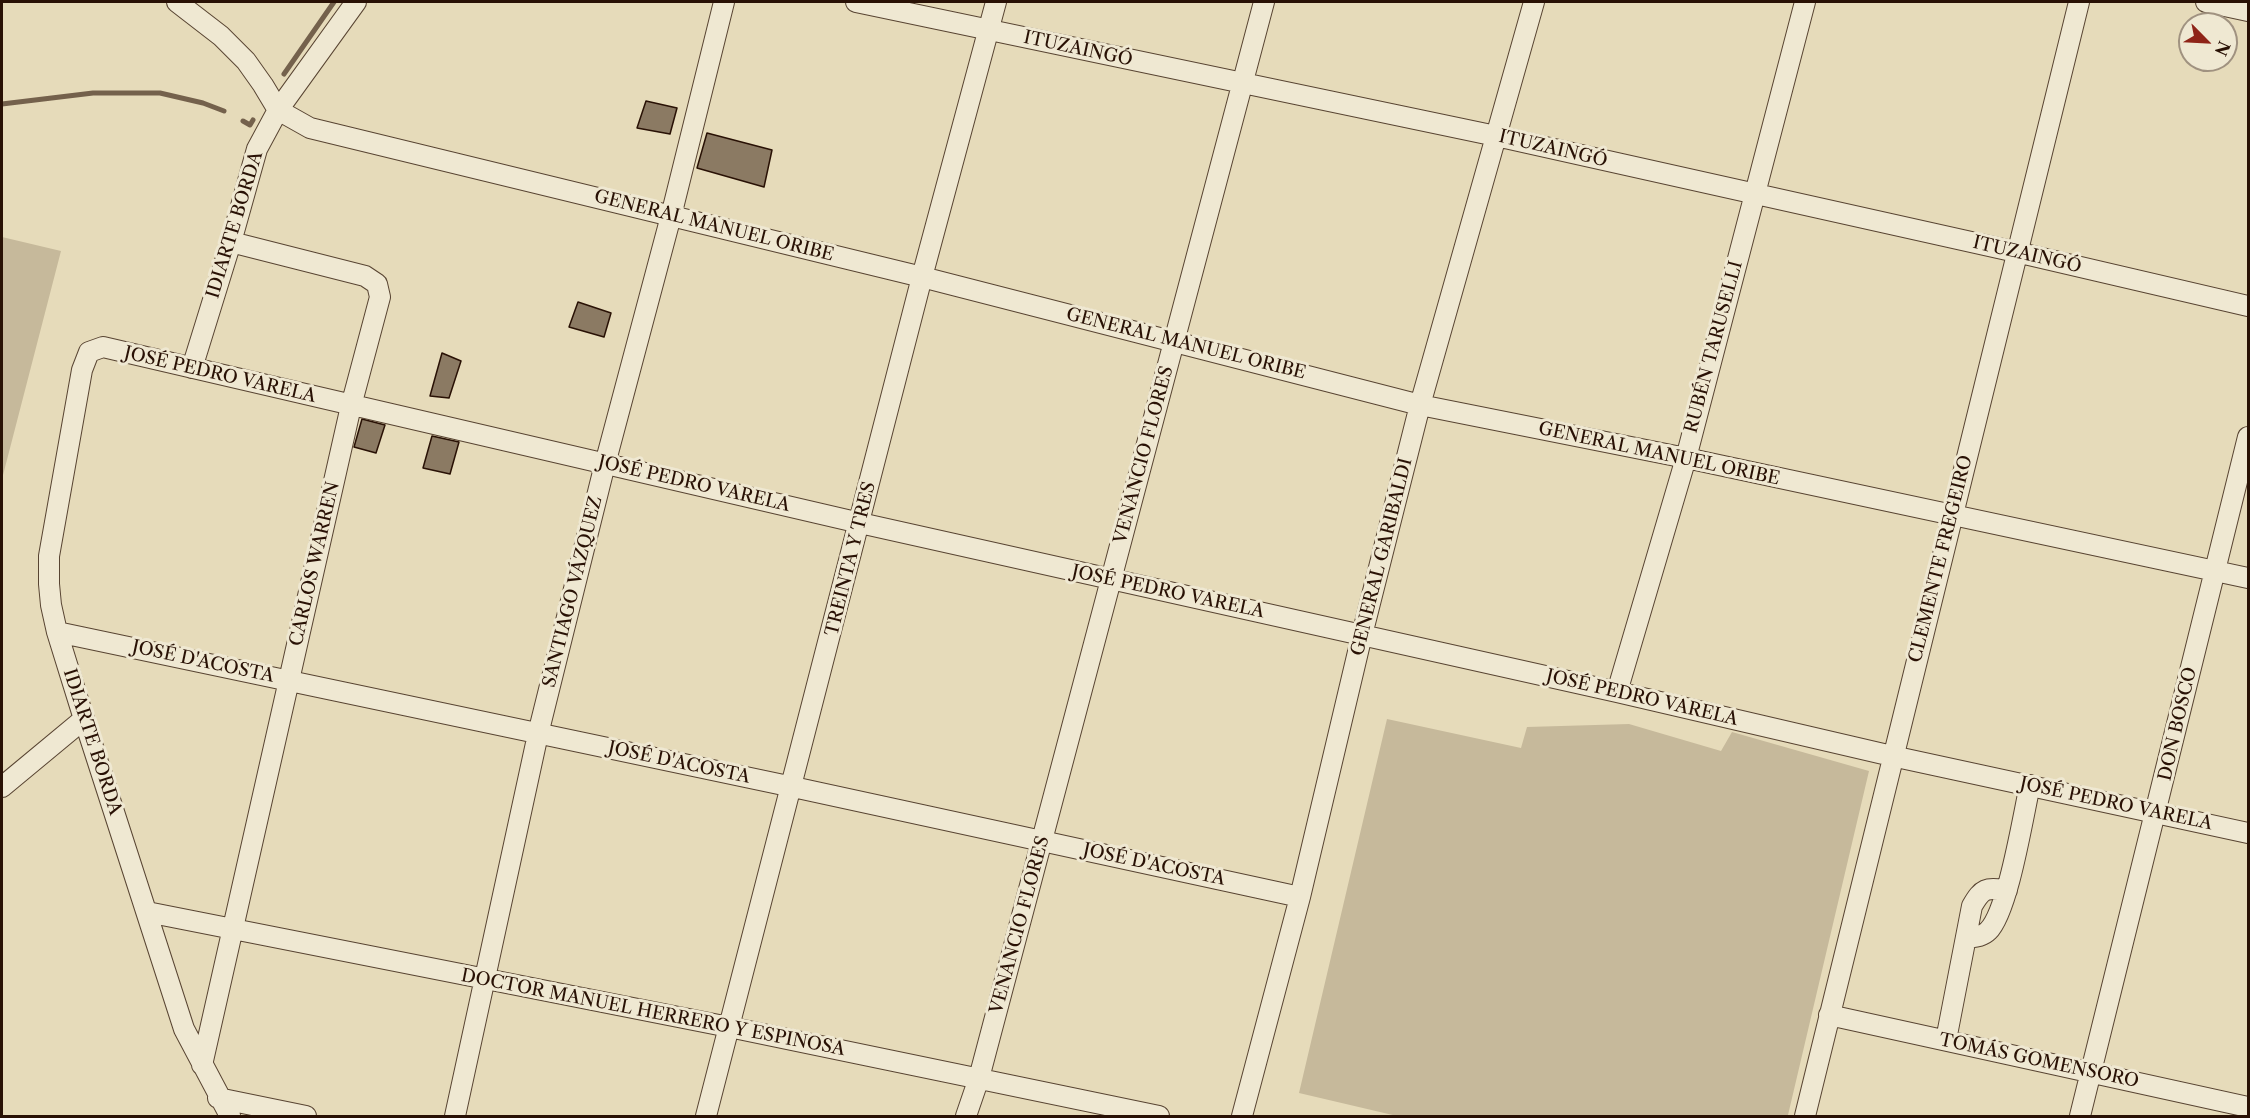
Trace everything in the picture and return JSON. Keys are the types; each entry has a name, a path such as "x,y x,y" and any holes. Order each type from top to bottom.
{"street":[{"name":"GENERAL MANUEL ORIBE","path":"177,2 221,36 246,61 278,110 310,128 922,277 1420,405 1686,458 2248,578"},
{"name":"IDIARTE BORDA","path":"192,368 257,149 278,110 356,2"},
{"name":"SANTIAGO VÁZQUEZ","path":"455,1116 538,734 604,464 671,216 724,2"},
{"name":"ITUZAINGÓ","path":"856,2 1496,136 2248,306"},
{"name":"TREINTA Y TRES","path":"706,1116 793,787 922,277 996,2"},
{"name":"VENANCIO FLORES","path":"966,1116 979,1078 1264,2"},
{"name":"GENERAL GARIBALDI","path":"1242,1116 1300,897 1362,634 1420,405 1534,2"},
{"name":"RUBÉN TARUSELLI","path":"1617,692 1686,458 1805,2"},
{"name":"CLEMENTE FREGEIRO","path":"1805,1116 2079,2"},
{"path":"2206,2 2248,11"},
{"name":"CARLOS WARREN","path":"202,1065 351,406 380,297 378,284 365,276 231,242"},
{"name":"JOSÉ PEDRO VARELA","path":"89,352 103,347 860,523 1362,634 1892,756 2248,833"},
{"name":"IDIARTE BORDA","path":"89,352 82,370 49,556 48,584 57,632 184,1029 218,1098 230,1116"},
{"name":"DON BOSCO","path":"2080,1116 2157,813 2248,436"},
{"name":"JOSÉ D'ACOSTA","path":"57,632 793,787 1300,897"},
{"path":"2,787 84,719"},
{"path":"1946,1040 1972,906 1980,893 1988,888 2007,890 2030,785"},
{"name":"DOCTOR MANUEL HERRERO Y ESPINOSA","path":"147,912 729,1027 1159,1116"},
{"name":"TOMÁS GOMENSORO","path":"1829,1016 2248,1107"},
{"path":"218,1098 306,1116"}],"shaded area":[{"path":"2,237 61,251 2,479"},
{"path":"1387,719 1521,748 1527,727 1629,724 1721,751 1732,732 1869,771 1788,1115 1397,1116 1299,1093"}],"building":[{"path":"646,101 677,108 670,134 637,128"},
{"path":"707,133 772,150 764,187 697,168"},
{"path":"578,302 611,313 604,337 569,327"},
{"path":"442,353 461,361 449,398 430,396"},
{"path":"362,419 385,425 376,453 354,447"},
{"path":"432,436 459,442 450,474 423,468"}],"waterway":[{"path":"284,74 334,2"},
{"path":"2,104 93,93 160,93 203,103 224,111"},
{"path":"243,121 250,125 253,120"}]}
